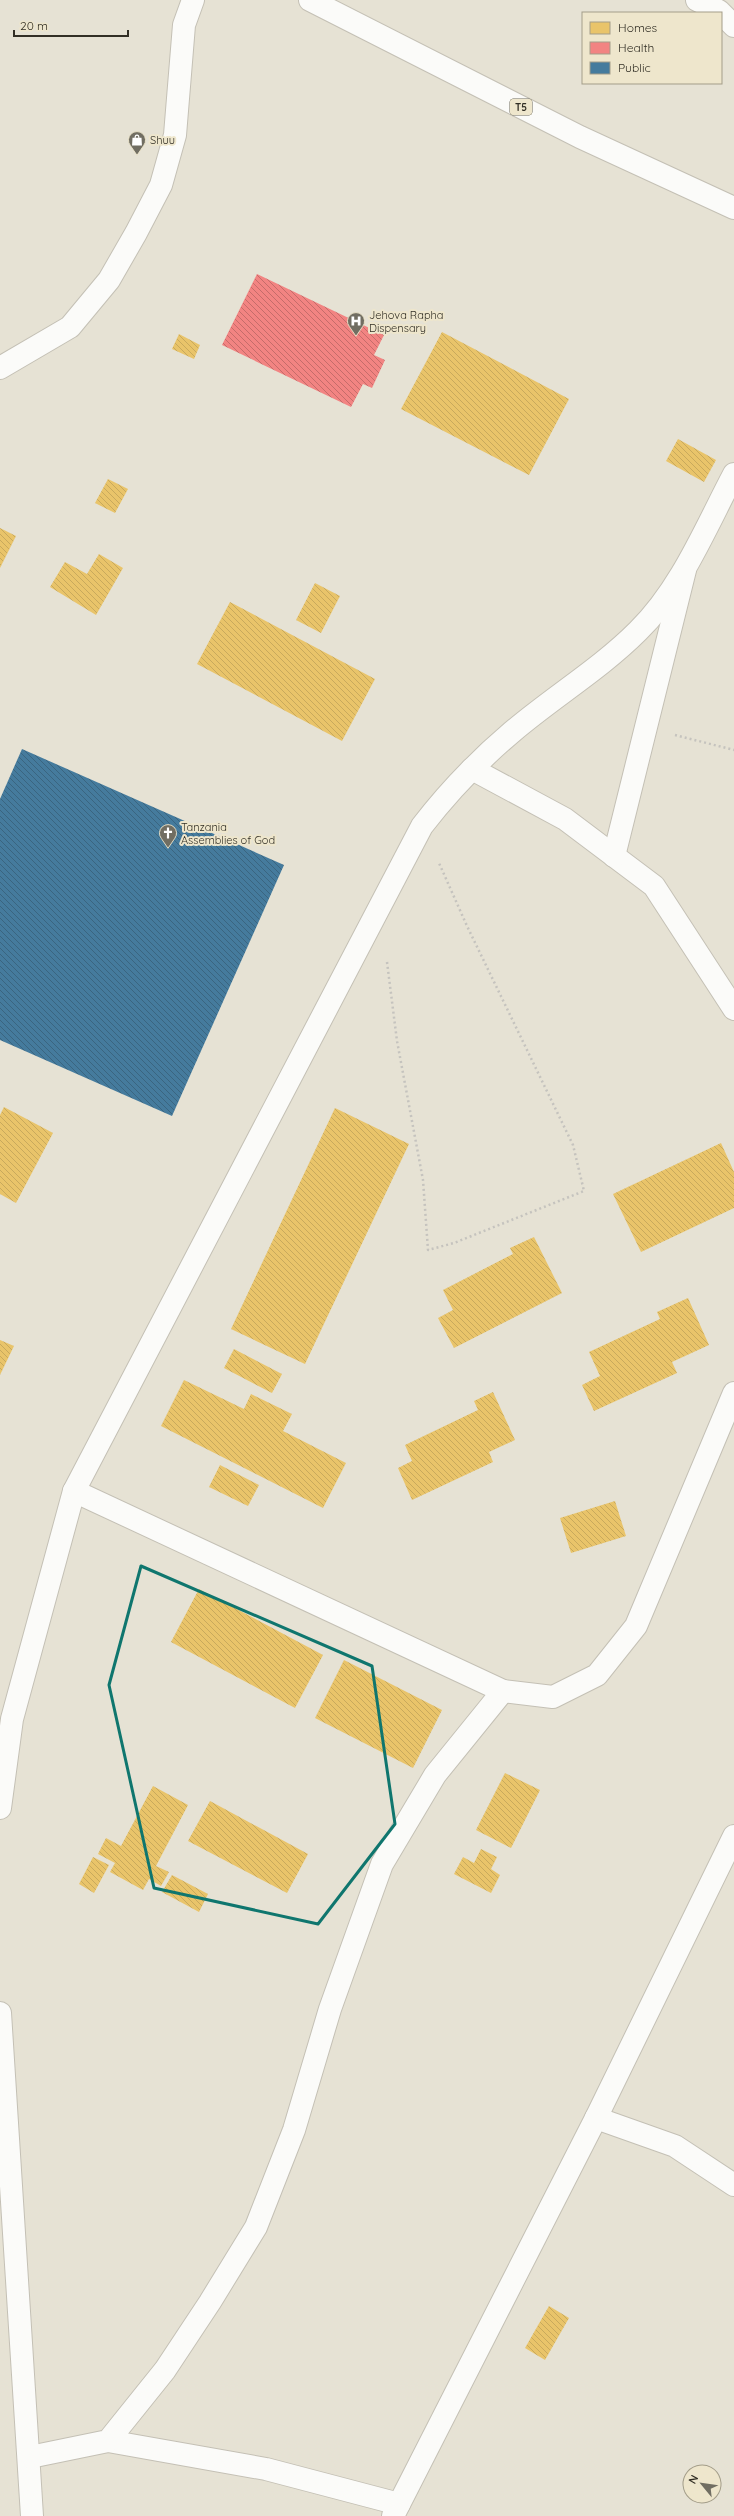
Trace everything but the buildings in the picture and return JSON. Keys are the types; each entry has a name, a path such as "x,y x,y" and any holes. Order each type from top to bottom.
{"main road":[{"path":"0,368 70,327 109,280 136,233 161,185 174,135 184,25 193,0"},
{"name":"T5","path":"310,0 580,137 734,208"},
{"path":"697,0 720,12"},
{"path":"722,14 734,26"},
{"path":"0,1808 12,1720 74,1491 422,826 443,798 513,731 638,631 667,596 688,561 734,474"},
{"path":"614,856 688,561"},
{"path":"472,769 565,819 654,886 734,1009"},
{"path":"74,1491 503,1691 552,1697 597,1675 636,1626 734,1393"},
{"path":"108,2441 165,2370 256,2227 294,2130 330,2009 382,1864 435,1774 503,1691"},
{"path":"30,2457 108,2441 266,2469 396,2510 596,2118 734,1836"},
{"path":"0,2013 30,2457 32,2516"},
{"path":"596,2118 675,2146 734,2185"}],"path":[{"path":"646,727 734,750"},
{"path":"387,960 397,1041 423,1180 428,1250 454,1243 584,1191 573,1145 467,926 422,826"}],"highlighted area":[{"path":"141,1566 372,1666 395,1824 318,1924 154,1888 109,1685"}],"place":[{"name":"Shuu","path":"137,155"},
{"name":"Jehova Rapha Dispensary","path":"356,336"},
{"name":"Tanzania Assemblies of God","path":"168,848"}]}
